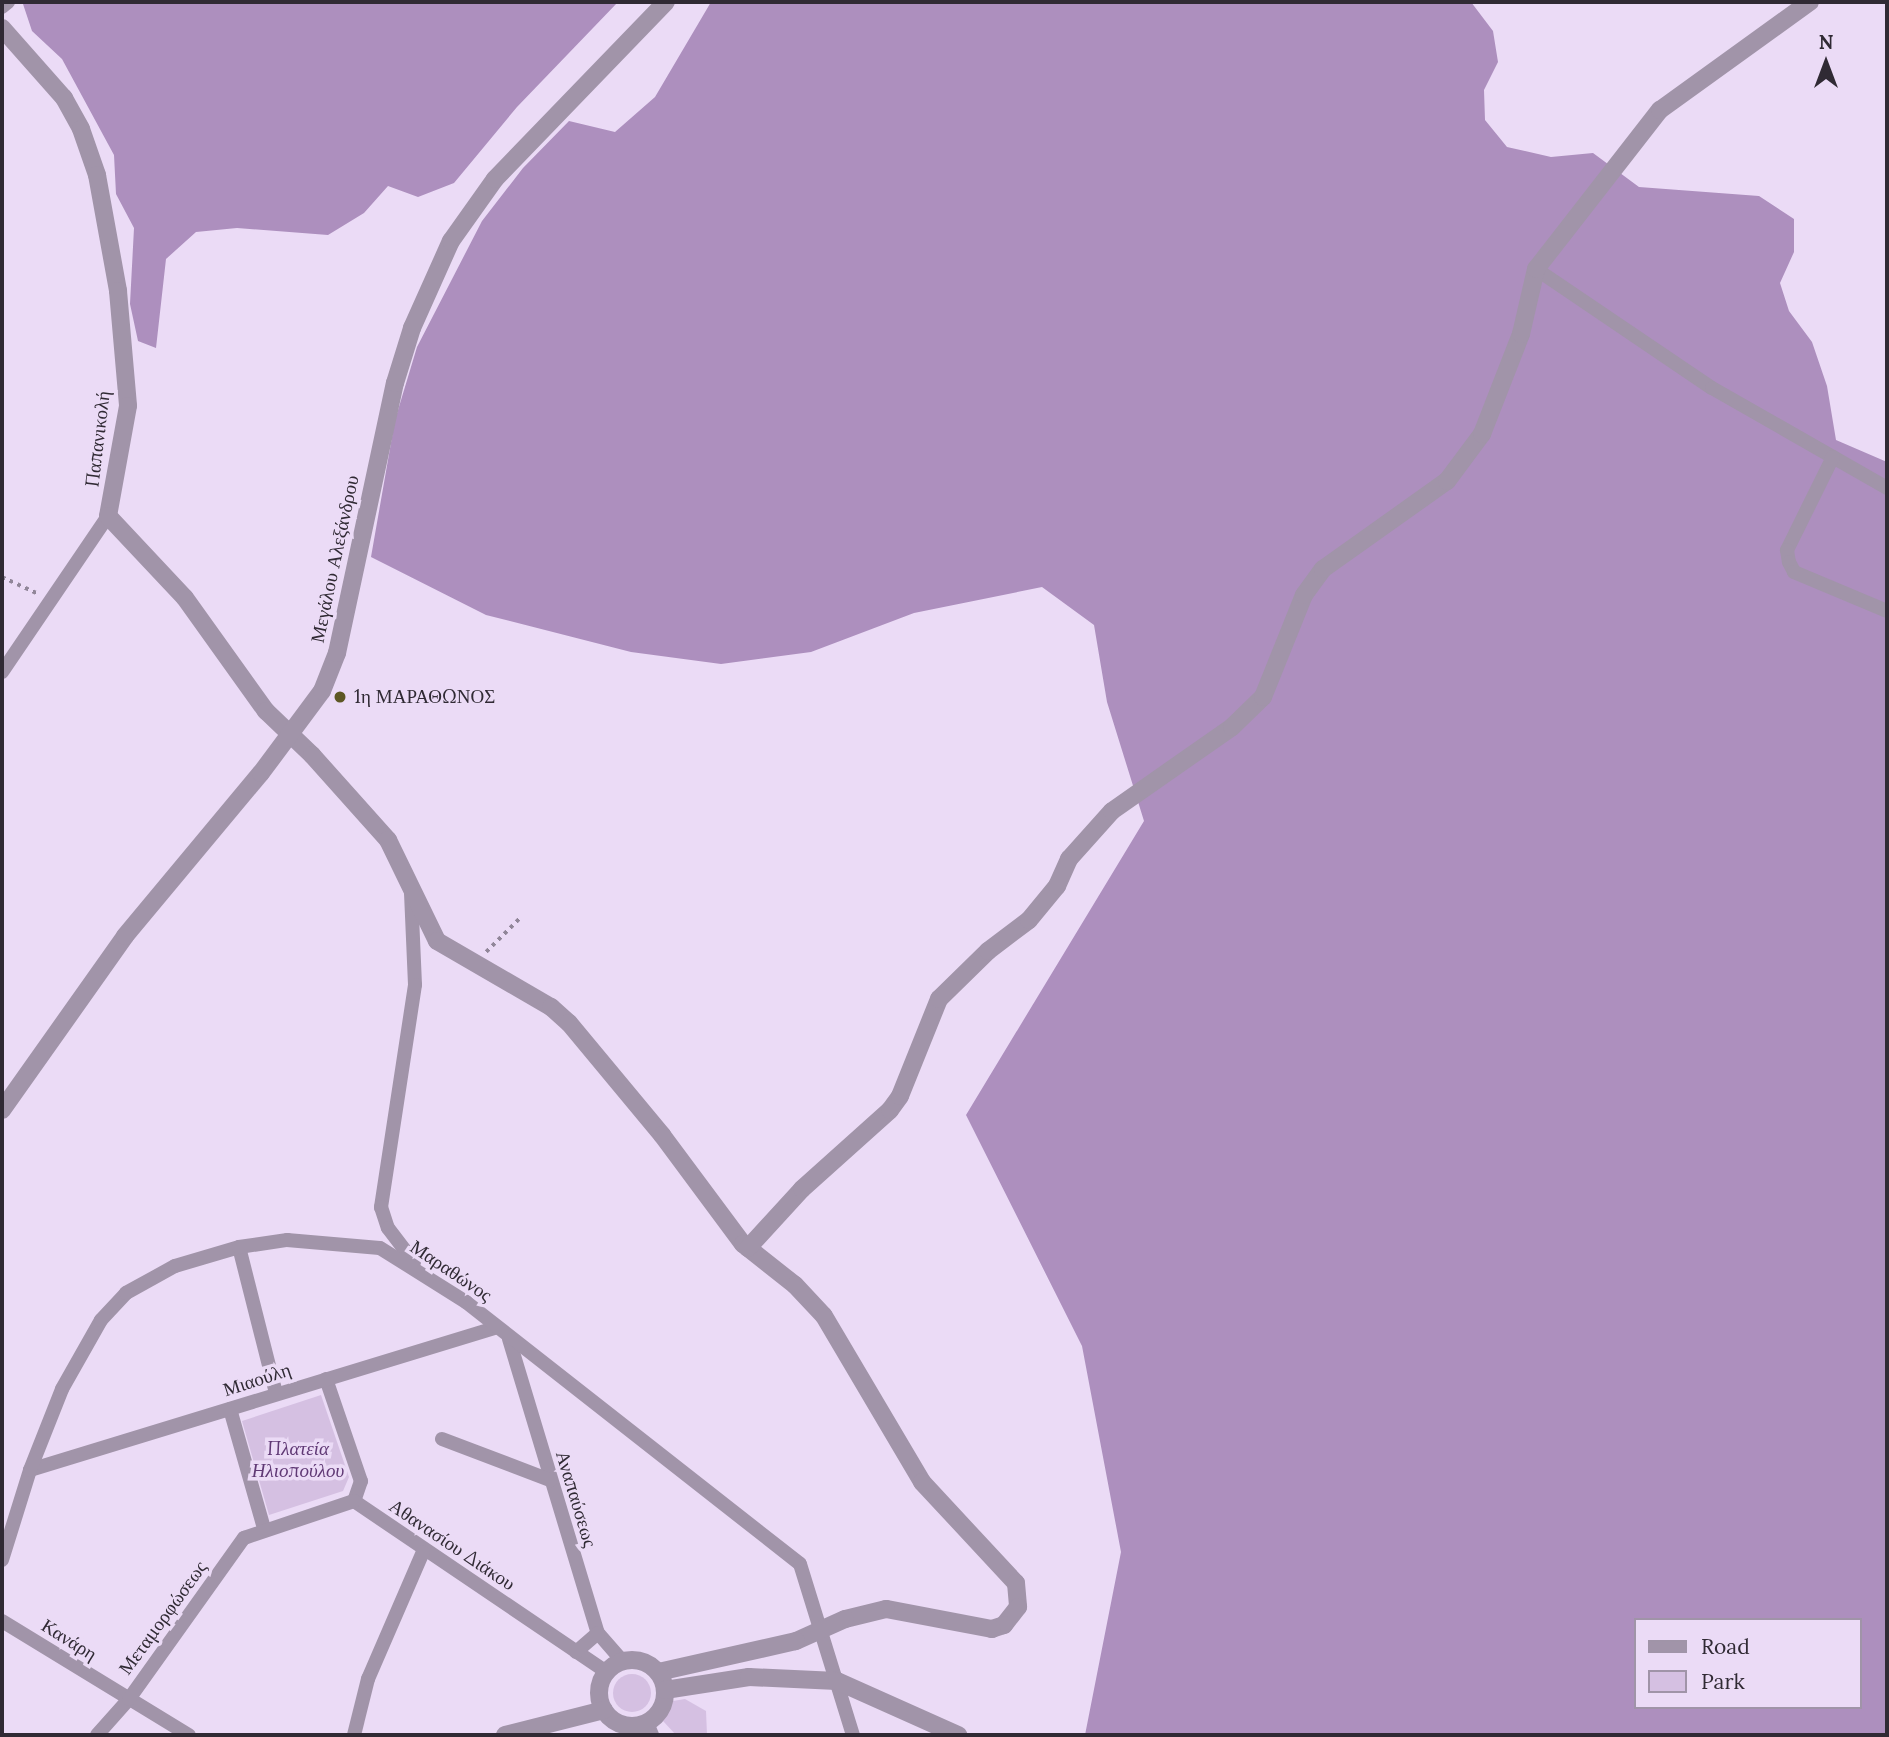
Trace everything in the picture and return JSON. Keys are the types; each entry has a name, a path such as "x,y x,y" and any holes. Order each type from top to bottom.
{"street":[{"path":"2,7 8,2"},
{"name":"Μεγάλου Αλεξάνδρου","path":"2,1110 125,936 291,737 322,691 337,653 395,383 420,308 451,241 495,179 666,2"},
{"path":"748,1248 802,1189 890,1110 900,1096 939,999 988,951 1029,920 1056,886 1069,859 1112,811 1232,727 1263,697 1304,595 1323,569 1447,481 1482,435 1521,334 1536,269 1660,110 1798,5"},
{"name":"Παπανικολή","path":"2,28 64,99 81,129 97,175 118,291 128,406 108,516 185,598 266,712 388,840 437,941 551,1007 569,1023 748,1248 795,1285 824,1316 922,1482 1016,1583 1017,1607 1003,1625 992,1629 895,1609 858,1615 820,1630"},
{"path":"1536,269 1712,388 1887,488"},
{"path":"1833,457 1787,551 1789,562 1794,572 1887,611"},
{"path":"2,672 108,516"},
{"path":"411,884 415,985 381,1207 388,1228 422,1270"},
{"name":"Μαραθώνος","path":"2,1560 30,1470 62,1389 100,1320 127,1293 175,1266 239,1247 329,1241 380,1248 422,1270 793,1558 805,1574 853,1735"},
{"path":"239,1247 276,1393"},
{"name":"Μιαούλη","path":"30,1470 497,1327"},
{"name":"Αναπαύσεως","path":"509,1339 598,1633 623,1662"},
{"path":"230,1409 264,1528 354,1501 361,1481 326,1379"},
{"path":"442,1439 550,1480"},
{"name":"Αθανασίου Διάκου","path":"354,1501 423,1552 607,1672"},
{"name":"Μεταμορφώσεως","path":"97,1735 129,1699 244,1538 264,1528"},
{"path":"354,1735 368,1679 423,1552"},
{"name":"Κανάρη","path":"2,1621 189,1735"},
{"path":"658,1672 736,1658 820,1630"},
{"path":"576,1652 598,1633"},
{"path":"623,1662 642,1662 658,1672 665,1690 663,1706 650,1729 623,1725 604,1710 599,1690 607,1672 623,1662"},
{"path":"665,1690 749,1677 837,1681 958,1735"},
{"path":"505,1735 604,1710"}],"path":[{"path":"2,577 53,600"},
{"path":"475,962 519,919"}],"green space":[{"name":"Πλατεία Ηλιοπούλου","path":"321,1395 349,1477 343,1491 269,1515 242,1421"},
{"path":"632,1674 646,1679 651,1693 646,1707 632,1712 618,1707 613,1693 618,1679"},
{"path":"685,1699 706,1711 707,1735 676,1735 663,1721 673,1701"}],"shaded area":[{"path":"618,2 517,107 454,183 418,197 388,186 364,213 328,235 237,228 196,232 166,259 156,348 138,341 130,304 134,228 116,194 114,155 62,59 32,31 23,4"},
{"path":"711,2 1471,2 1493,31 1498,62 1484,90 1485,120 1507,147 1551,157 1593,153 1639,187 1759,196 1794,219 1794,252 1780,283 1789,311 1812,342 1827,386 1836,440 1887,462 1887,1735 1085,1735 1121,1552 1082,1346 966,1115 1144,821 1107,702 1094,625 1042,587 914,613 811,652 721,664 631,652 486,615 371,557 395,420 417,347 482,221 523,168 569,121 615,132 655,97"}],"place":[{"name":"1η ΜΑΡΑΘΩΝΟΣ","path":"340,697"}]}
